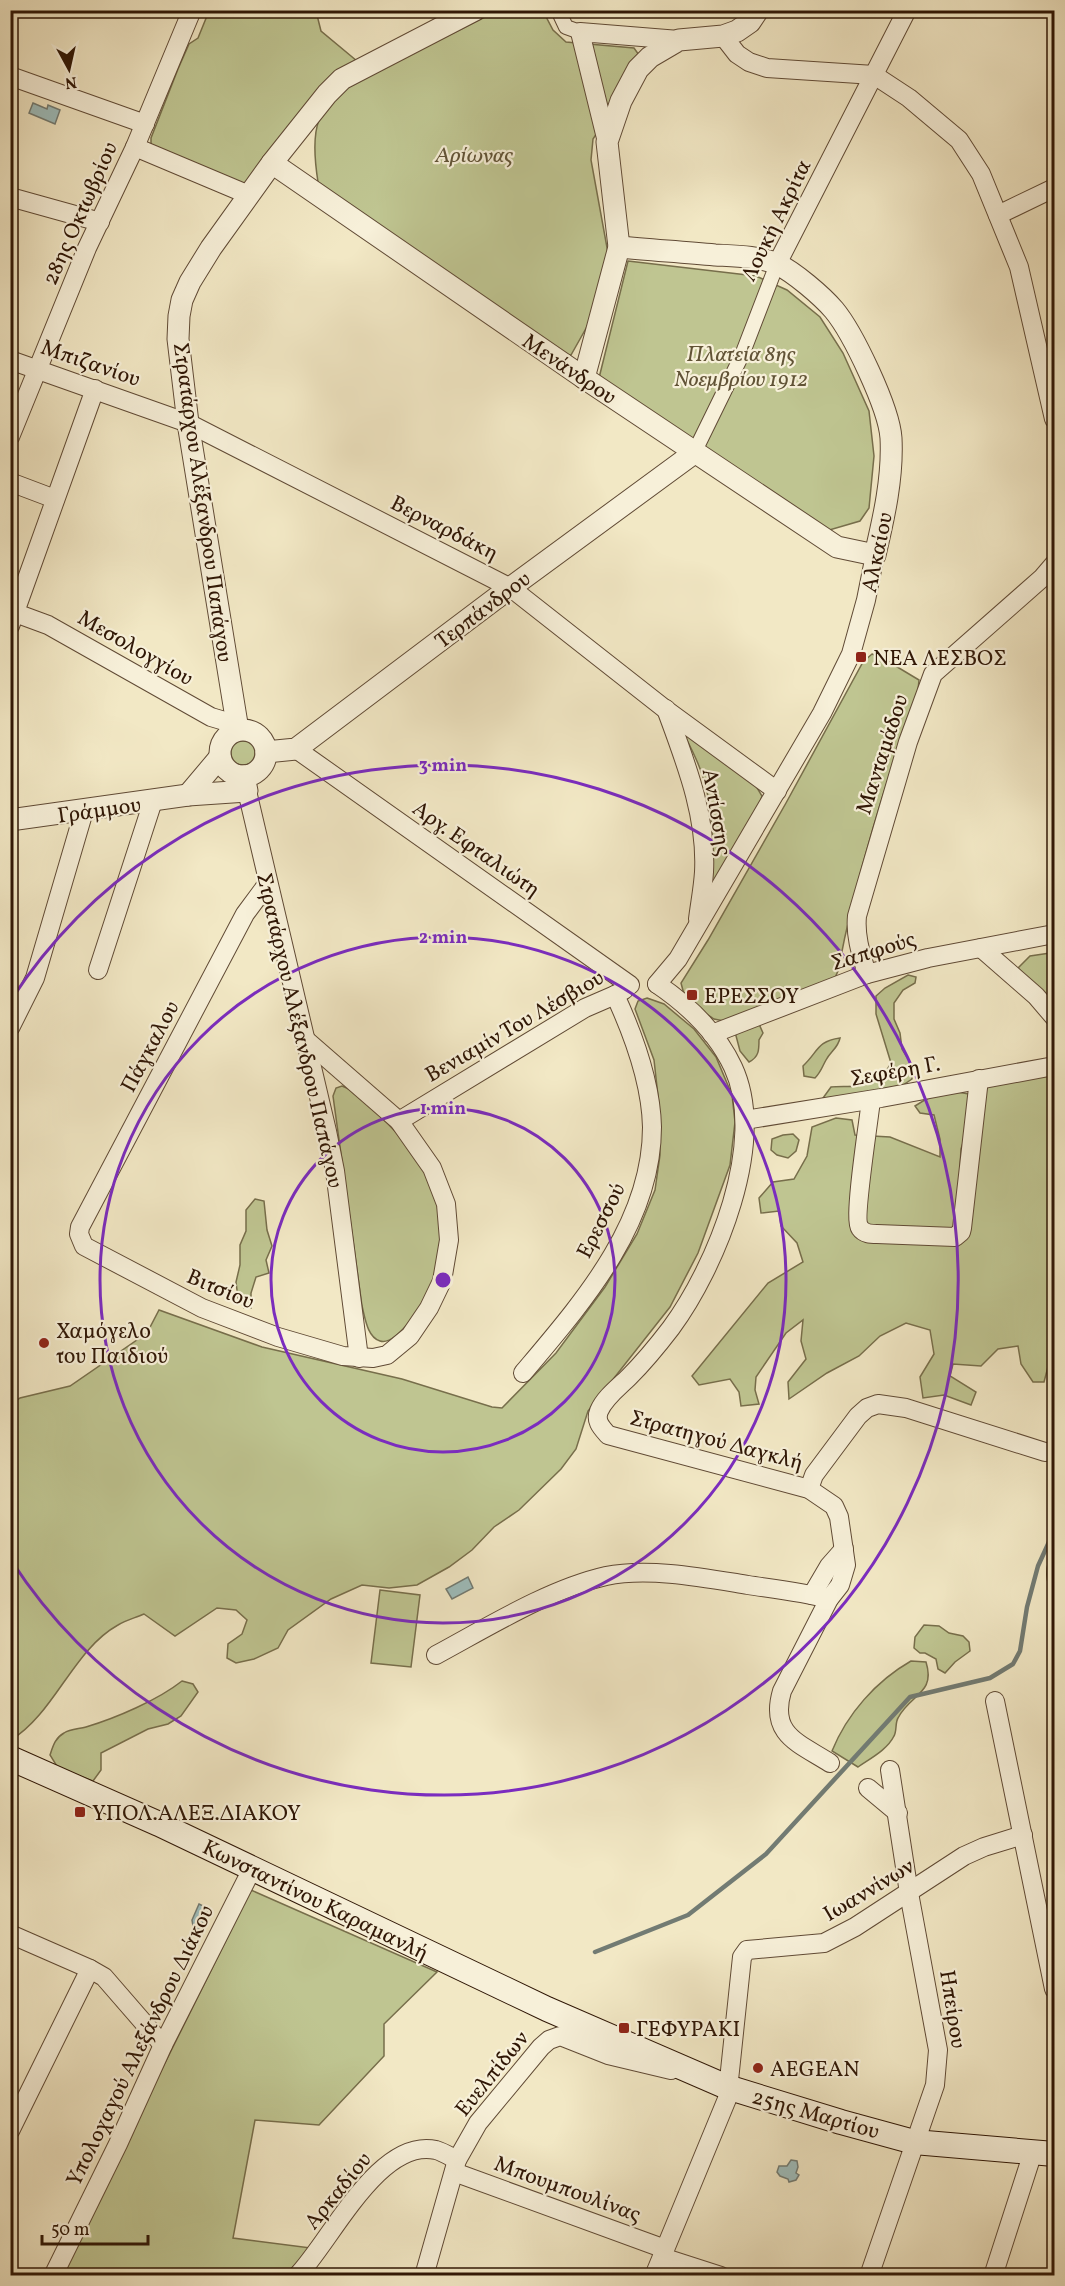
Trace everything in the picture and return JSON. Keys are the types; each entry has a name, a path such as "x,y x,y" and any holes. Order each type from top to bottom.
{"main road":[{"name":"Κωνσταντίνου Καραμανλή","path":"10,1758 159,1824 589,2028"},
{"name":"25ης Μαρτίου","path":"589,2028 727,2087 841,2122 914,2142 1044,2153"}],"street":[{"name":"28ης Οκτωβρίου","path":"10,437 87,248 135,147 192,10"},
{"name":"Στρατάρχου Αλέξανδρου Παπάγου","path":"238,728 188,423 178,339 182,300 189,282 272,163 327,94 342,79 475,10"},
{"path":"558,10 566,27 580,32 679,40 723,36 737,31 750,22 758,11"},
{"name":"Λουκή Ακρίτα","path":"694,453 742,355 777,264 907,10"},
{"path":"580,32 607,142 619,247 584,378"},
{"path":"723,36 737,54 749,62 767,68 874,75 937,120 959,140 981,174 1019,267 1054,419"},
{"path":"607,142 621,101 638,69 650,57 679,40"},
{"path":"10,75 145,124"},
{"path":"135,147 249,195"},
{"name":"Μενάνδρου","path":"272,163 694,453 837,547 875,555"},
{"path":"998,215 1054,188"},
{"path":"10,197 100,222"},
{"name":"Αλκαίου","path":"619,247 746,257 777,264 818,293 835,311 847,329 883,404 891,436 891,464 886,503 866,600 851,654 822,713 777,791 678,959 657,984"},
{"name":"Μπιζανίου","path":"10,360 188,423"},
{"path":"12,617 95,389"},
{"name":"Βερναρδάκη","path":"188,423 511,588 665,709 777,791"},
{"name":"Τερπάνδρου","path":"296,749 694,453"},
{"path":"10,482 55,499"},
{"name":"Μανταμάδου","path":"867,974 858,945 857,916 908,742 933,674 1042,579 1054,564"},
{"name":"Μεσολογγίου","path":"12,617 48,625 211,717 238,728"},
{"name":"Αντίσσης","path":"665,709 690,775 701,829 704,872 697,927"},
{"path":"188,795 220,757 224,740 238,728 262,739 266,752 262,766 246,784 226,768 220,757"},
{"path":"266,752 296,749"},
{"name":"Αργ. Εφταλιώτη","path":"296,749 623,990"},
{"name":"Στρατάρχου Αλέξανδρου Παπάγου","path":"246,784 335,1171 359,1358"},
{"name":"Γράμμου","path":"10,820 153,801 246,784"},
{"path":"98,970 153,801"},
{"path":"10,1028 35,978 84,811"},
{"name":"Πάγκαλου","path":"79,1234 80,1227 245,914 268,883"},
{"name":"Σαπφούς","path":"712,1034 867,974 905,963 1054,934"},
{"path":"981,948 1036,996 1054,1017"},
{"name":"Βενιαμίν Του Λέσβιου","path":"399,1121 585,1008 623,990 657,984"},
{"name":"Στρατηγού Δαγκλή","path":"657,984 684,1004 712,1034 734,1068 740,1087 745,1120 740,1173 730,1212 690,1300 671,1328 644,1360 605,1400 598,1418 600,1425 608,1435 809,1489 834,1506 842,1529 844,1575 840,1585 820,1597"},
{"name":"Ερεσσού","path":"523,1373 602,1272 631,1220 645,1186 652,1126 639,1053 623,990"},
{"path":"306,1040 399,1121 432,1168 446,1204 449,1240 442,1281 429,1308 410,1336 387,1354 373,1358 359,1358"},
{"name":"Σεφέρη Γ.","path":"745,1120 871,1100 1054,1066"},
{"path":"871,1100 857,1199 857,1222 861,1229 867,1233 877,1234 955,1237 962,1228 979,1079"},
{"name":"Βιτσίου","path":"79,1234 84,1246 202,1308 278,1337 343,1356 359,1358"},
{"path":"809,1489 814,1475 858,1416 867,1408 878,1404 906,1408 1045,1452"},
{"path":"436,1655 525,1608 577,1585 608,1576 644,1573 665,1575 820,1597 778,1706 783,1729 791,1739 830,1763"},
{"path":"995,1701 1054,1989"},
{"name":"Ηπείρου","path":"869,2276 935,2085 938,2058 890,1770"},
{"path":"868,1788 898,1814"},
{"name":"Ιωαννίνων","path":"654,2276 727,2099 742,1957 747,1950 824,1943 855,1927 972,1851 1023,1835"},
{"name":"Υπολοχαγού Αλεξάνδρου Διάκου","path":"53,2276 252,1869"},
{"path":"10,1934 104,1977 164,2045"},
{"path":"10,2131 90,1969"},
{"name":"Ευελπίδων","path":"424,2276 456,2166 478,2123 549,2040 560,2036 608,2055 637,2063 690,2072"},
{"name":"Αρκαδίου","path":"297,2276 367,2185 389,2162 405,2154 436,2150 456,2166"},
{"path":"993,2276 1044,2153"},
{"name":"Μπουμπουλίνας","path":"456,2166 721,2276"}],"green space":[{"path":"209,11 316,11 321,31 357,61 245,186 151,147 151,138 178,69 189,44 198,38"},
{"name":"Αρίωνας","path":"497,11 543,11 553,30 566,42 634,48 639,55 610,113 593,139 591,160 608,253 589,323 571,355 557,353 318,182 315,135 321,114 334,99 355,82"},
{"name":"Πλατεία 8ης Νοεμβρίου 1912","path":"628,261 756,276 787,290 820,317 843,353 869,411 874,456 869,508 860,521 826,531 599,378"},
{"path":"872,654 919,680 918,690 873,829 845,935 838,971 834,980 729,1022 714,1019 685,998 681,983 786,803 863,662"},
{"path":"689,731 756,786 762,796 759,806 716,881 711,880 711,813 701,770 685,736"},
{"path":"243,741 252,744 255,753 252,762 243,765 234,762 231,753 234,744"},
{"path":"1054,954 1054,1006 1038,992 1018,968 1030,956"},
{"path":"908,975 916,977 915,983 903,990 894,1003 894,1019 900,1033 902,1049 910,1062 912,1079 903,1085 839,1098 823,1098 831,1087 859,1085 884,1075 891,1063 876,1014 876,996"},
{"path":"647,998 664,1004 694,1029 716,1057 732,1095 735,1122 730,1165 698,1253 670,1307 588,1411 576,1449 561,1469 519,1510 494,1527 472,1550 449,1567 417,1585 389,1588 362,1585 331,1599 288,1630 278,1648 254,1659 236,1663 227,1658 228,1644 242,1634 247,1620 236,1610 217,1608 175,1636 144,1614 121,1623 102,1636 88,1650 40,1714 11,1740 11,1405 20,1398 70,1386 147,1333 159,1310 262,1347 402,1379 492,1407 502,1408 556,1353 605,1287 637,1234 655,1190 660,1155 659,1105 654,1060 635,1009 638,1001"},
{"path":"759,1024 763,1033 759,1040 757,1055 749,1062 740,1051 735,1032"},
{"path":"840,1038 815,1078 804,1076 803,1066 822,1044"},
{"path":"1054,1075 1054,1238 1050,1359 1044,1382 1033,1382 1021,1364 1018,1346 998,1349 981,1366 953,1364 950,1376 976,1392 971,1405 944,1395 923,1398 920,1377 934,1354 930,1330 906,1323 880,1336 859,1356 827,1373 789,1399 788,1382 806,1359 801,1341 803,1320 786,1333 756,1377 755,1390 759,1404 741,1406 739,1392 730,1379 699,1385 692,1376 768,1283 803,1262 797,1243 781,1226 779,1211 761,1213 759,1198 773,1182 794,1179 807,1156 812,1127 836,1118 852,1120 855,1135 890,1137 940,1157 940,1139 934,1115 920,1113 915,1106 941,1093 969,1094 968,1128 961,1149 960,1168 983,1086"},
{"path":"342,1086 356,1093 368,1103 407,1145 426,1173 438,1208 440,1244 435,1280 427,1297 412,1318 404,1328 387,1341 380,1341 372,1335 362,1306 333,1096 336,1088"},
{"path":"793,1134 799,1140 796,1151 788,1158 777,1155 771,1150 772,1139"},
{"path":"255,1199 264,1201 267,1230 272,1246 266,1260 269,1273 256,1277 251,1293 251,1308 244,1308 238,1298 236,1282 240,1265 240,1245 246,1231 246,1210"},
{"path":"1054,1548 1054,1605 1047,1570"},
{"path":"380,1590 420,1595 411,1667 371,1663"},
{"path":"924,1625 939,1626 949,1633 963,1636 969,1642 970,1651 945,1673 938,1669 936,1659 914,1648 915,1637"},
{"path":"911,1661 926,1662 928,1681 898,1718 891,1741 858,1767 832,1751 846,1724 864,1700 886,1678"},
{"path":"182,1681 193,1684 198,1692 181,1716 168,1724 148,1729 101,1753 101,1770 93,1781 58,1768 50,1755 58,1737 136,1708"},
{"path":"251,1890 437,1972 384,2024 384,2056 319,2125 255,2120 233,2238 311,2248 285,2275 59,2276"}],"water":[{"path":"33,103 47,109 48,105 60,110 55,124 29,113"},
{"path":"468,1577 473,1588 452,1599 446,1589"},
{"path":"199,1904 209,1909 199,1930 193,1926 192,1920"},
{"path":"791,2160 797,2161 796,2173 799,2175 796,2180 789,2182 777,2172 779,2166 787,2166"}],"waterway":[{"path":"595,1952 688,1915 766,1854 910,1697 990,1678 1013,1664 1020,1651 1027,1607 1038,1566 1054,1531"}],"place":[{"name":"ΝΕΑ ΛΕΣΒΟΣ","path":"861,657"},
{"name":"ΕΡΕΣΣΟΥ","path":"692,995"},
{"name":"Χαμόγελο του Παιδιού","path":"44,1343"},
{"name":"ΥΠΟΛ.ΑΛΕΞ.ΔΙΑΚΟΥ","path":"80,1812"},
{"name":"ΓΕΦΥΡΑΚΙ","path":"624,2028"},
{"name":"AEGEAN","path":"758,2068"}]}
